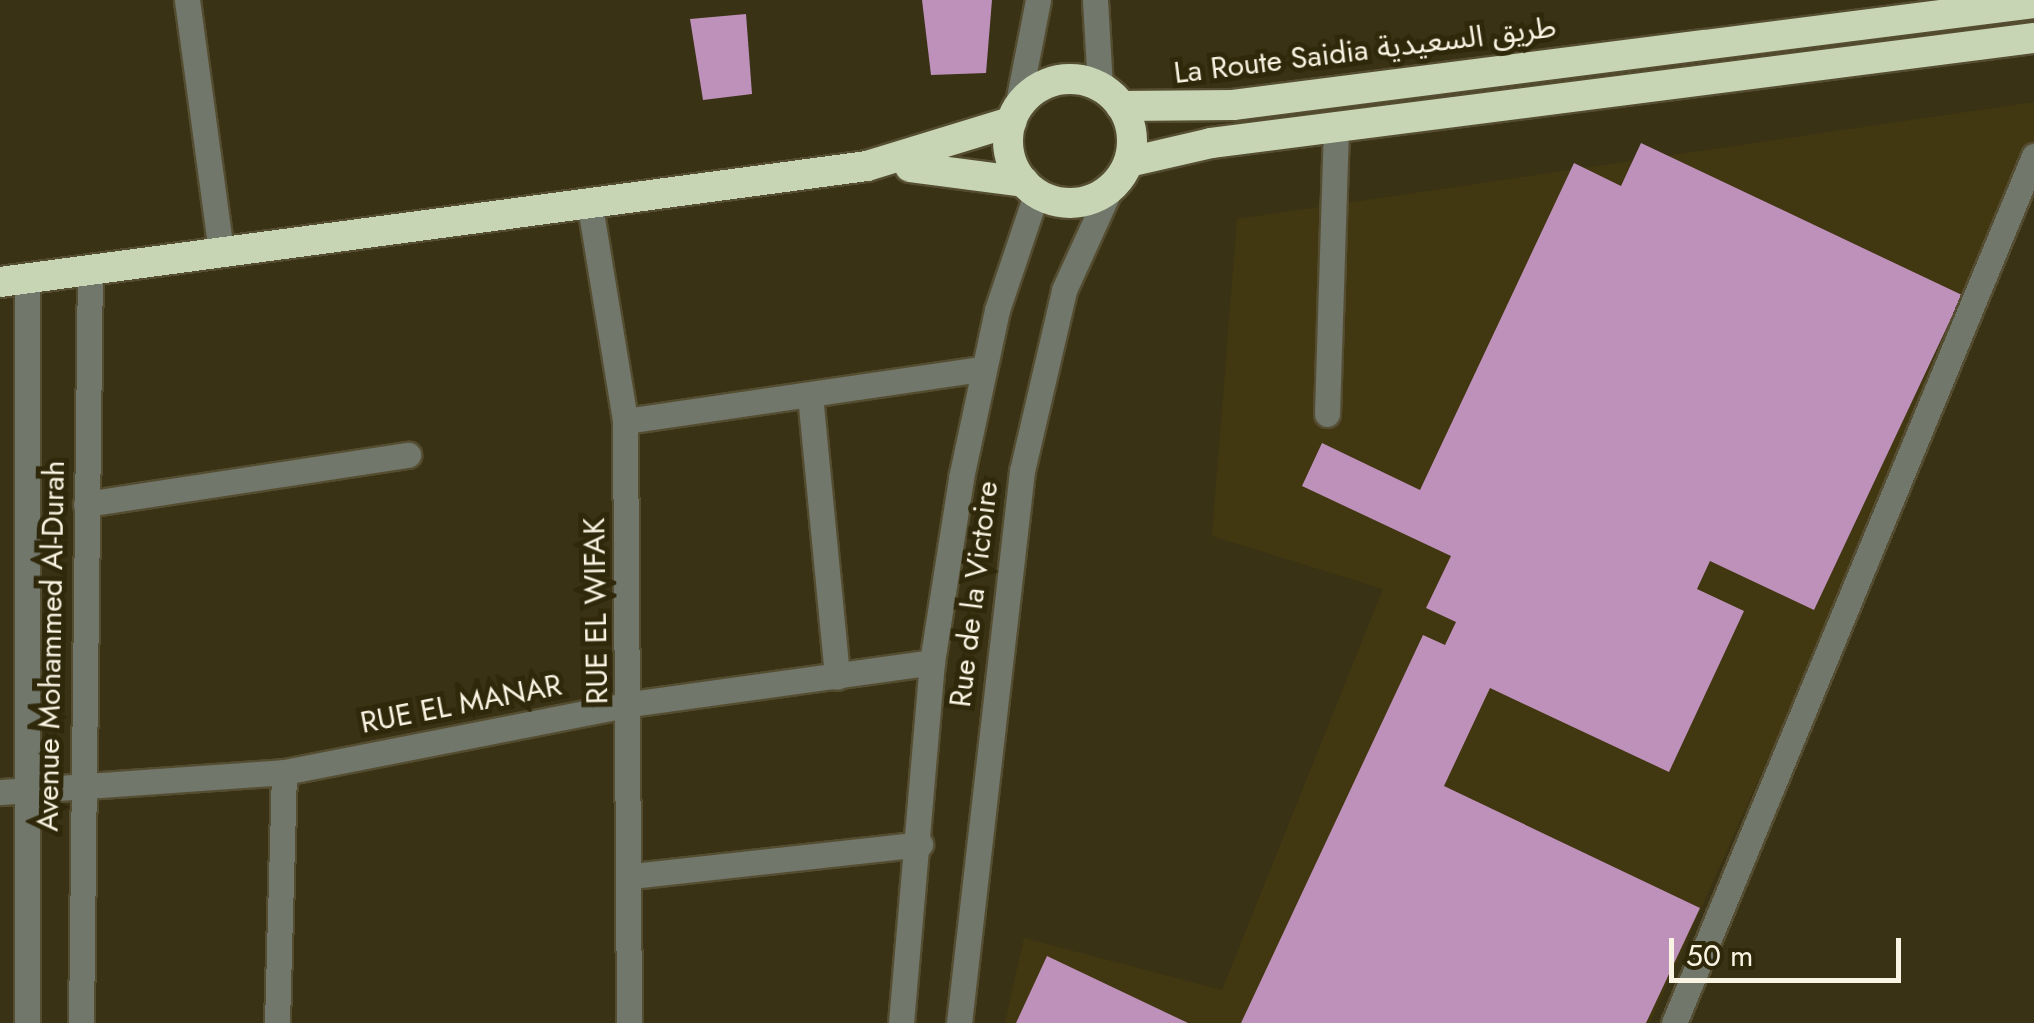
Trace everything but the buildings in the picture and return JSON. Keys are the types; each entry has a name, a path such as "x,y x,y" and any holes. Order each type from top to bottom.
{"highway":[{"name":"La Route Saidia طريق السعيدية","path":"1111,96 1205,108 2034,3"},
{"path":"1777,36 1781,70"},
{"path":"867,166 1030,187 1075,202 1112,188 1129,162 1336,128 2034,38"},
{"path":"14,281 589,200 867,166 1014,115 1062,79 1111,96 1129,162"},
{"path":"1336,92 1336,128"},
{"path":"1014,115 1010,154 1030,187"}],"street":[{"path":"187,0 222,252"},
{"path":"1014,115 1038,0"},
{"path":"1095,0 1111,96"},
{"path":"1327,414 1336,128"},
{"path":"1674,1023 2034,156"},
{"name":"Rue de la Victoire","path":"901,1023 920,844 932,662 981,369 1030,187"},
{"name":"Rue de la Victoire","path":"959,1023 1022,471 1064,290 1112,188"},
{"name":"RUE EL WIFAK","path":"589,200 625,421 631,704 629,1023"},
{"name":"Avenue Mohammed Al-Durah","path":"81,1023 80,787 90,270"},
{"name":"Avenue Mohammed Al-Durah","path":"14,281 29,789 27,1023"},
{"path":"625,421 981,369"},
{"path":"810,394 837,677"},
{"path":"86,504 408,455"},
{"name":"RUE EL MANAR","path":"0,792 284,772 631,704 932,662"},
{"path":"277,1023 284,772"},
{"path":"632,876 920,844"}],"shaded area":[{"path":"2034,102 2034,162 1650,1023 1005,1023 1024,938 1222,990 1383,589 1212,536 1237,219"}]}
